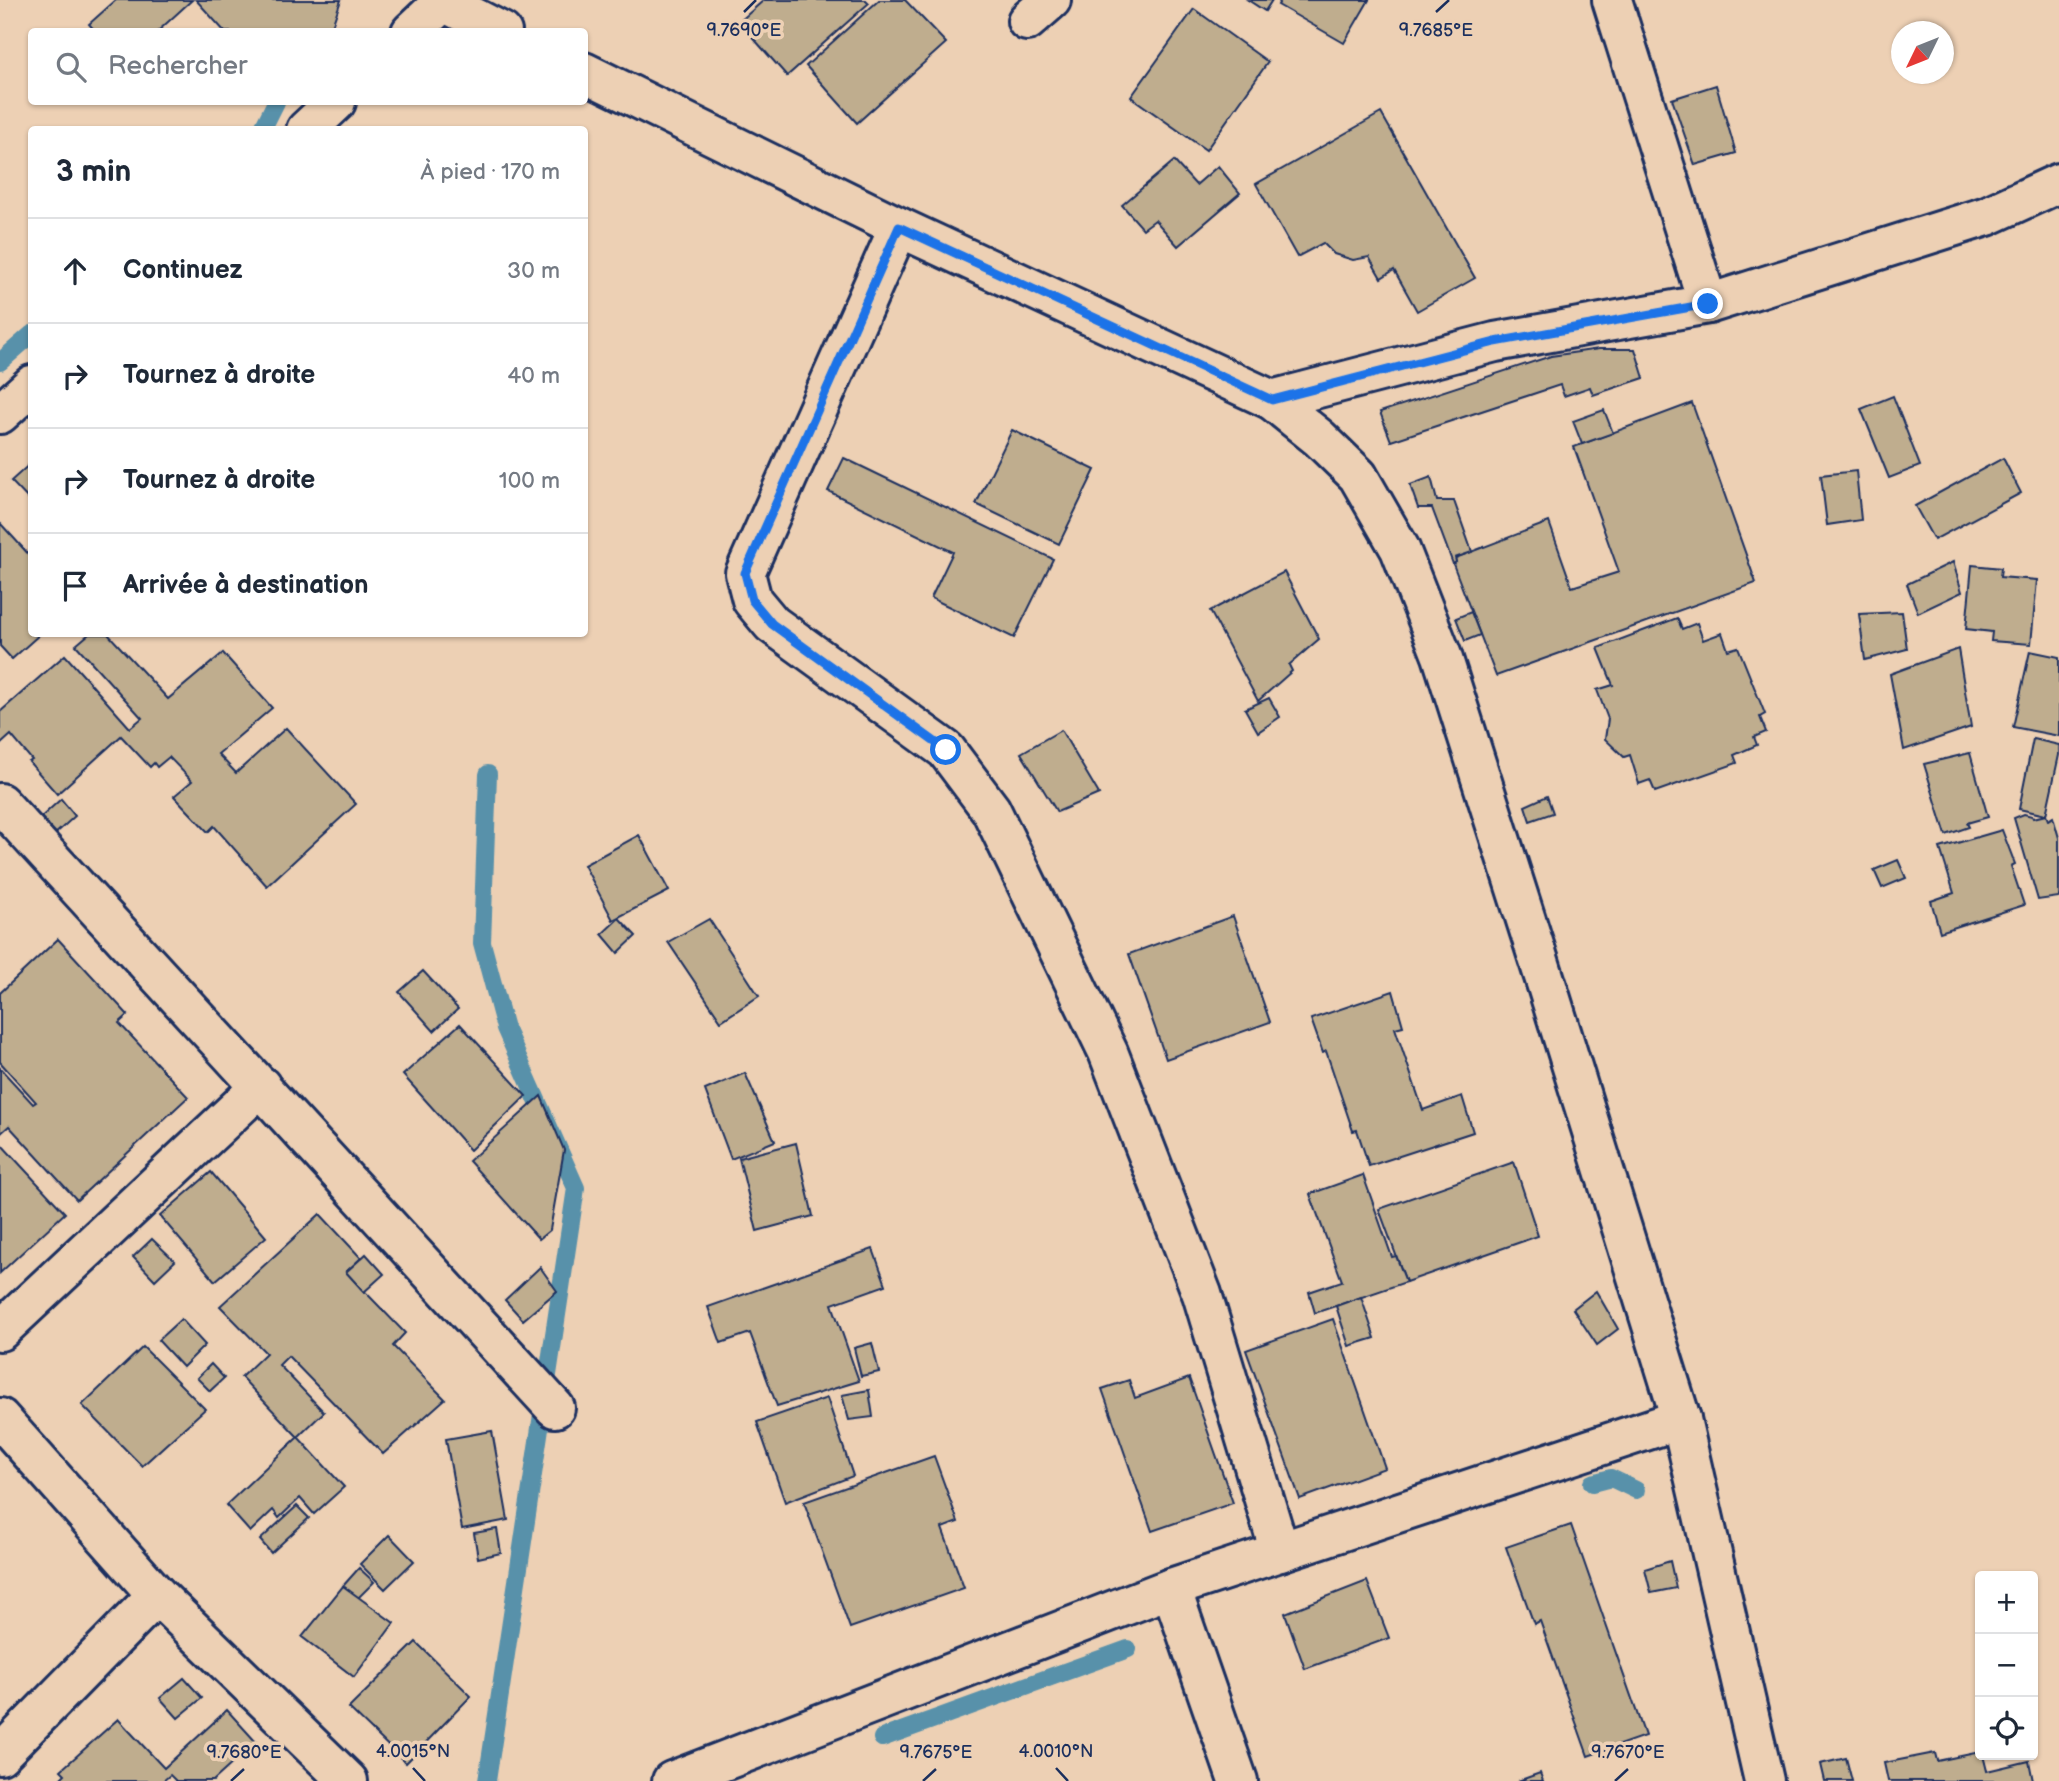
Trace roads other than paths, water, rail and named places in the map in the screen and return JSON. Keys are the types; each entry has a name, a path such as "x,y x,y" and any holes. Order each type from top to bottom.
{"street":[{"path":"1612,0 1708,304"},
{"path":"415,28 443,1 494,28"},
{"path":"588,74 899,227 1272,400 1320,438 1357,476 1400,549 1451,683 1552,999 1681,1419 1764,1781"},
{"path":"310,126 333,105"},
{"path":"1272,400 1495,342 1708,304 1987,216 2059,183"},
{"path":"899,227 745,573 752,600 772,624 946,750 991,810 1108,1052 1202,1293 1280,1552"},
{"path":"0,414 28,389"},
{"path":"0,803 555,1408"},
{"path":"0,1331 261,1086"},
{"path":"0,1418 156,1595 348,1781"},
{"path":"685,1779 1171,1588 1681,1419"},
{"path":"1171,1588 1238,1781"},
{"path":"0,1755 156,1595"}],"waterway":[{"path":"264,126 274,105"},
{"path":"0,362 28,338"},
{"path":"487,1781 576,1188 505,1028 482,943 488,774"},
{"path":"1592,1483 1611,1478 1636,1490"},
{"path":"882,1738 1128,1649"}]}
